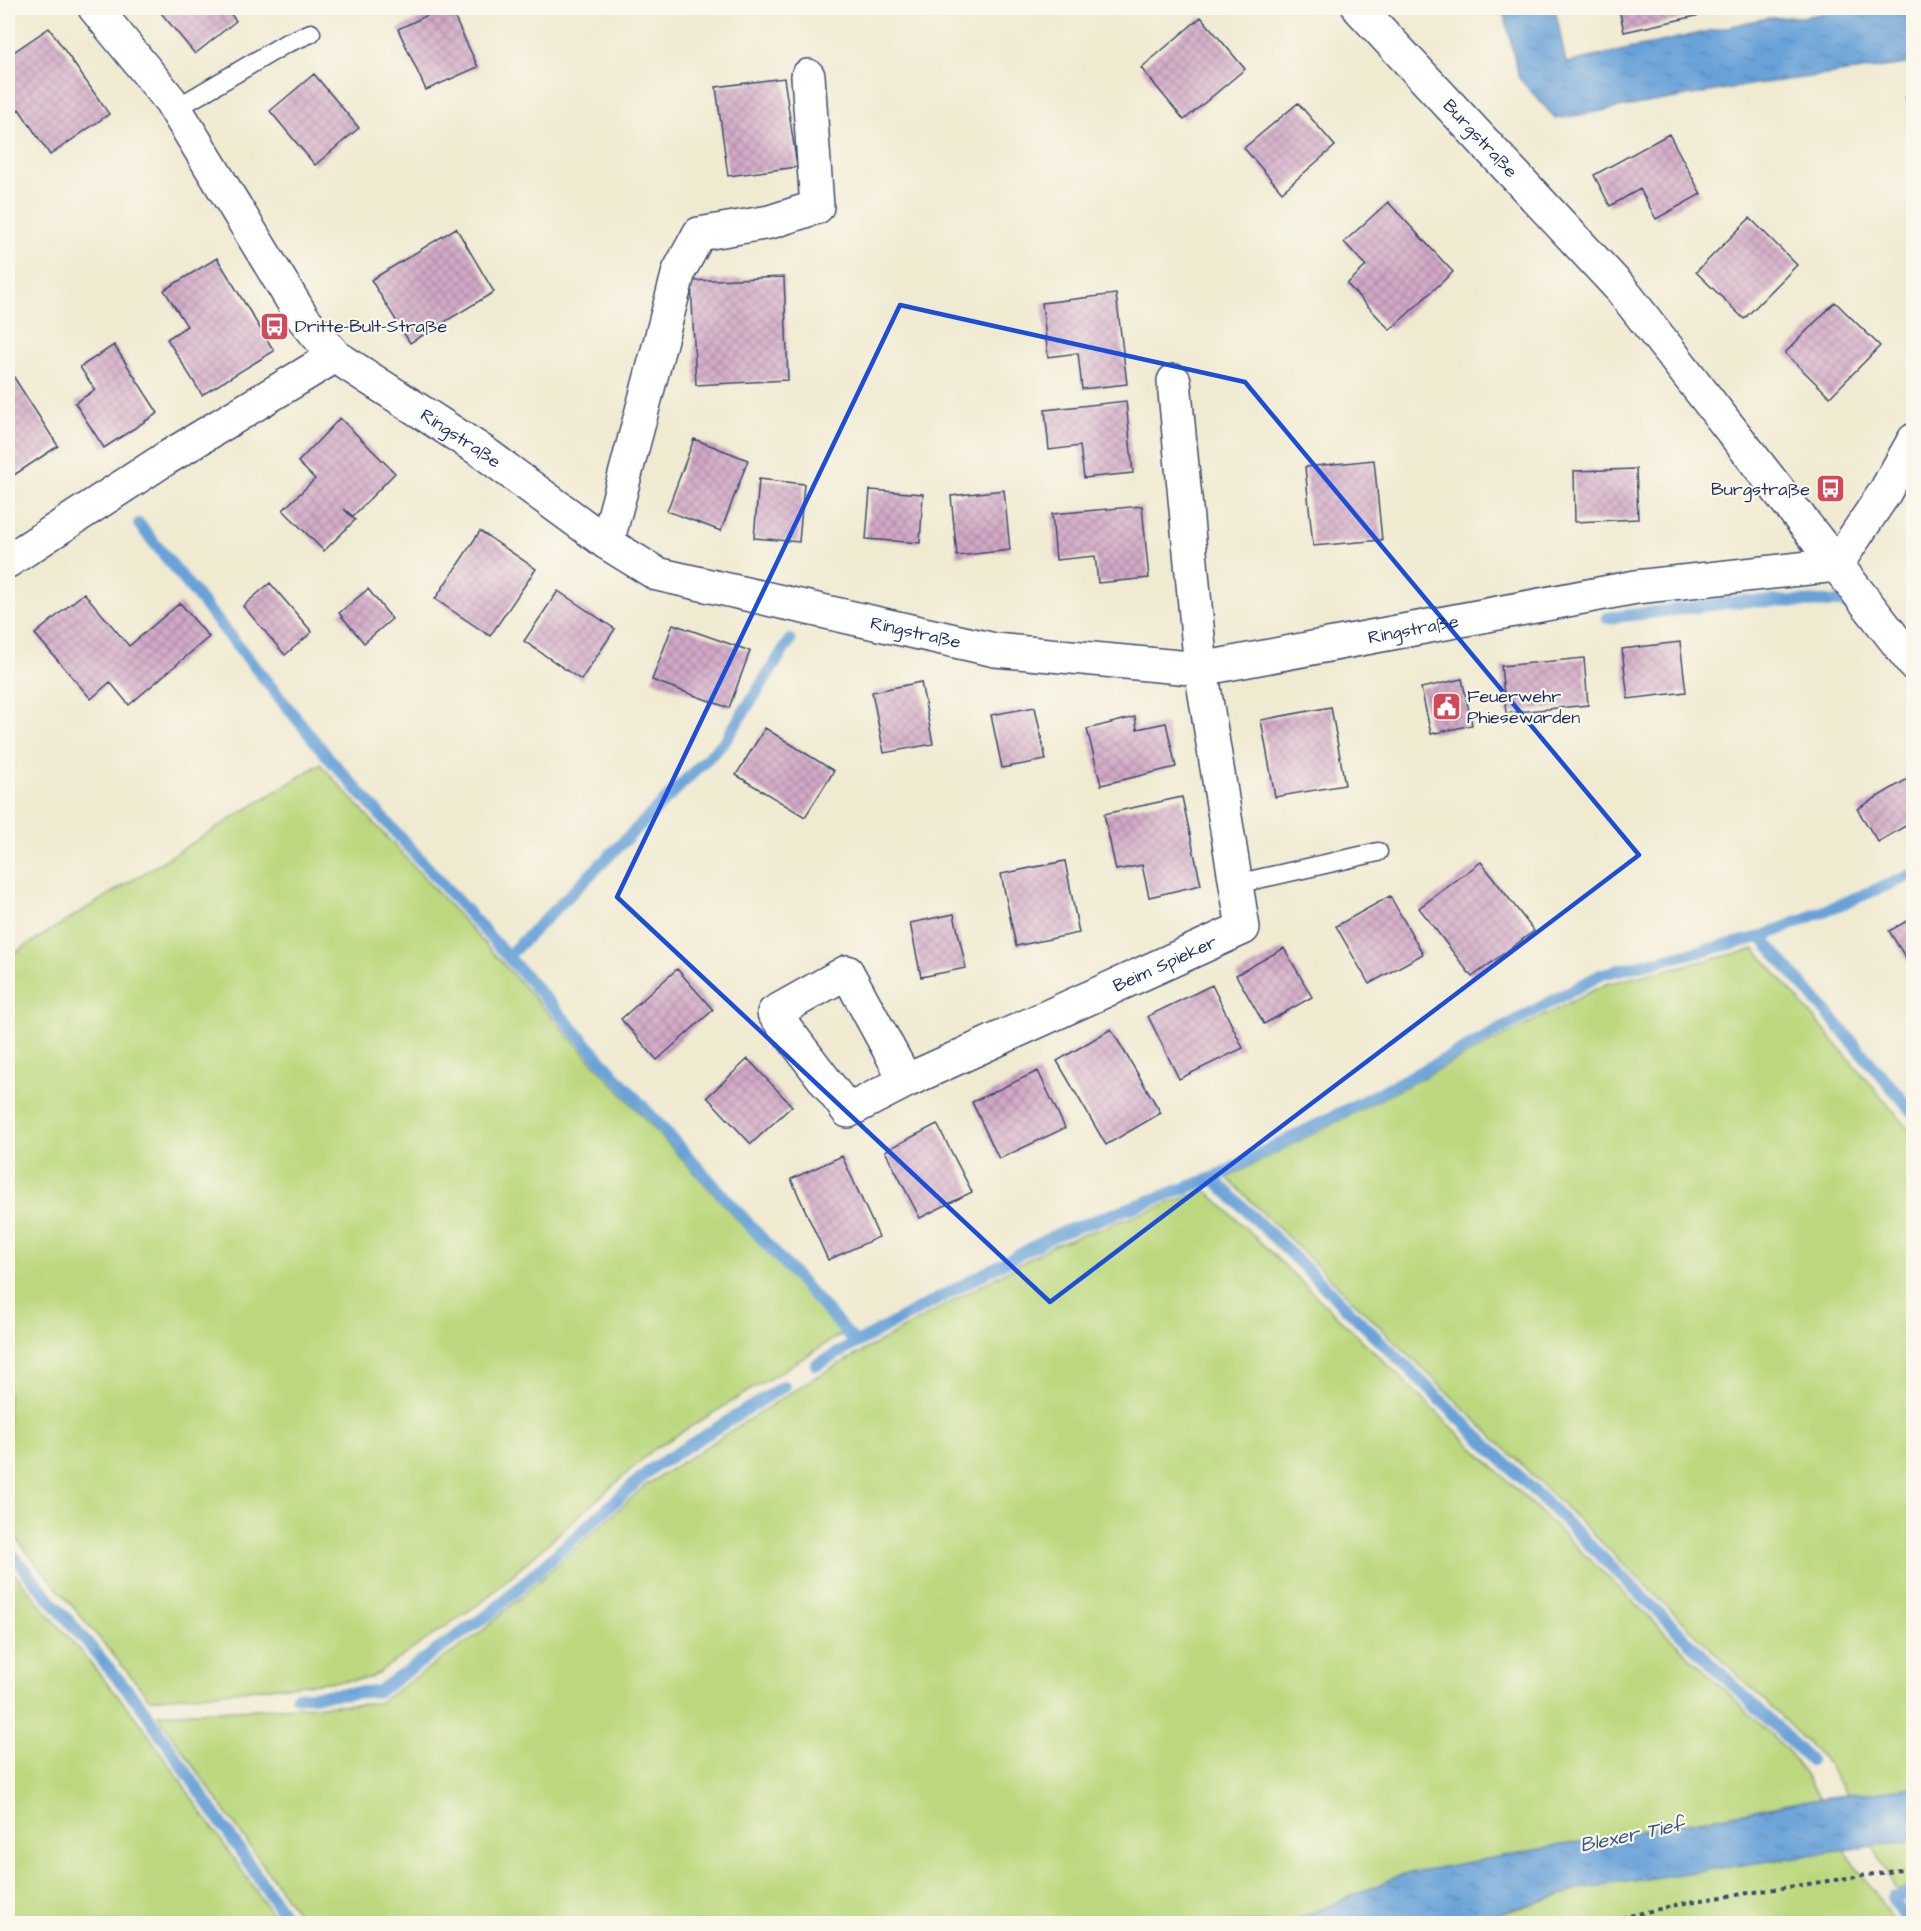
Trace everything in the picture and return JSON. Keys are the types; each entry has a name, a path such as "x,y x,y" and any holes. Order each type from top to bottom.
{"street":[{"name":"Ringstraße","path":"95,8 175,109 303,318 335,356 483,452 607,543 657,574 995,650 1201,669 1636,586 1836,565"},
{"name":"Burgstraße","path":"1359,8 1620,290 1914,664"},
{"path":"607,543 679,271 699,234 770,222 817,207 808,76"},
{"path":"8,561 165,459 335,356"},
{"name":"Beim Spieker","path":"906,1081 847,972 774,1013 848,1111 906,1081 1243,928 1201,669 1174,381"},
{"path":"1836,565 1885,492 1914,440"}],"lane":[{"path":"175,109 285,44 311,33"},
{"path":"1236,884 1378,852"}],"path":[{"path":"1595,1923 1689,1902 1914,1868"}],"highlighted area":[{"path":"900,305 1245,382 1639,855 1050,1302 617,897"}],"green space":[{"path":"320,764 842,1334 654,1449 483,1601 370,1678 150,1699 8,1529 8,957"},
{"path":"1755,949 1913,1134 1913,1787 1847,1796 1824,1759 1227,1178 1606,984"},
{"path":"1206,1190 1788,1751 1821,1798 1404,1874 1289,1923 304,1923 157,1714 378,1703 479,1634 646,1485 809,1381 1054,1245"},
{"path":"8,1566 139,1721 278,1923 8,1923"},
{"path":"1913,1840 1913,1887 1896,1890 1873,1846"},
{"path":"1844,1849 1895,1923 1468,1924 1584,1888"}],"water":[{"path":"1503,8 1555,8 1566,63 1768,18 1803,17 1851,8 1913,8 1913,63 1749,85 1556,119 1519,78"},
{"name":"Blexer Tief","path":"1913,1787 1913,1840 1584,1888 1468,1923 1289,1923 1404,1874 1821,1798"}],"building":[{"path":"157,8 226,8 236,21 195,54"},
{"path":"443,8 450,8 478,67 426,90 398,29"},
{"path":"1619,8 1732,8 1624,32"},
{"path":"1201,17 1245,69 1184,120 1141,68"},
{"path":"49,28 109,114 50,155 19,109 8,117 8,56"},
{"path":"314,74 359,128 315,165 270,111"},
{"path":"784,78 797,167 728,176 716,87"},
{"path":"1914,96 1914,130 1912,130 1906,97"},
{"path":"1298,103 1335,146 1282,192 1244,148"},
{"path":"1669,134 1701,194 1656,219 1640,189 1610,206 1594,175"},
{"path":"1388,202 1453,272 1390,330 1347,284 1366,266 1344,242"},
{"path":"1750,218 1797,265 1744,319 1696,272"},
{"path":"456,228 494,292 410,343 371,280"},
{"path":"217,258 274,351 202,395 167,339 187,326 164,290"},
{"path":"784,277 788,380 696,385 691,281"},
{"path":"1116,294 1127,384 1082,389 1078,353 1048,357 1042,303"},
{"path":"1835,302 1880,346 1830,397 1785,353"},
{"path":"114,345 158,413 104,448 75,403 95,390 80,367"},
{"path":"8,368 58,446 8,479"},
{"path":"1126,401 1133,473 1084,478 1080,446 1049,450 1045,410"},
{"path":"340,418 395,473 353,516 344,509 355,520 324,551 283,510 315,479 298,462"},
{"path":"694,439 748,460 721,531 667,511"},
{"path":"1374,460 1382,540 1313,546 1305,467"},
{"path":"1636,469 1638,519 1575,522 1574,471"},
{"path":"759,479 804,484 799,542 754,538"},
{"path":"870,490 923,494 920,543 866,539"},
{"path":"1004,490 1010,550 957,556 951,496"},
{"path":"1142,506 1149,578 1098,583 1095,556 1056,560 1052,514"},
{"path":"480,531 536,569 490,636 435,599"},
{"path":"270,583 312,632 285,655 243,606"},
{"path":"368,589 392,619 364,643 339,613"},
{"path":"558,591 615,629 581,680 524,641"},
{"path":"84,593 129,646 180,603 209,637 129,705 110,682 91,699 35,634"},
{"path":"673,624 750,651 729,708 652,680"},
{"path":"1680,642 1686,692 1628,699 1622,649"},
{"path":"1584,658 1588,705 1506,713 1501,666"},
{"name":"Feuerwehr Phiesewarden","path":"1462,679 1472,725 1431,734 1421,688"},
{"path":"921,682 933,744 884,753 872,692"},
{"path":"1035,707 1046,760 1002,768 991,715"},
{"path":"1331,707 1345,785 1275,797 1261,720"},
{"path":"1135,717 1137,729 1166,723 1176,767 1101,785 1087,729"},
{"path":"765,728 834,771 805,817 736,775"},
{"path":"1914,775 1914,821 1878,842 1857,809"},
{"path":"1182,797 1201,885 1149,897 1142,865 1116,870 1104,814"},
{"path":"1065,861 1079,933 1016,946 1001,874"},
{"path":"1481,862 1534,931 1472,977 1419,908"},
{"path":"1390,896 1423,954 1369,984 1336,926"},
{"path":"954,914 966,968 921,977 910,923"},
{"path":"1914,917 1914,971 1889,931"},
{"path":"1284,948 1312,997 1264,1024 1236,975"},
{"path":"677,969 713,1010 657,1060 621,1019"},
{"path":"1212,985 1243,1048 1179,1079 1148,1016"},
{"path":"1111,1029 1161,1113 1106,1145 1057,1061"},
{"path":"748,1059 792,1106 751,1144 707,1097"},
{"path":"1038,1071 1065,1128 999,1159 972,1102"},
{"path":"937,1124 972,1192 920,1218 885,1151"},
{"path":"842,1156 879,1237 828,1260 791,1179"}],"waterway":[{"path":"139,524 327,756 856,1343"},
{"path":"1607,618 1744,601 1843,602 1858,614"},
{"path":"508,956 725,741 790,640"},
{"path":"816,1365 1055,1235 1213,1178 1453,1055 1602,974 1761,937 1914,874"},
{"path":"1761,937 1914,1113"},
{"path":"1213,1178 1810,1760"},
{"path":"297,1697 379,1691 492,1612 651,1469 784,1386"},
{"path":"8,1550 142,1707 290,1924"},
{"path":"1910,1924 1892,1898 1914,1894"}],"place":[{"name":"Dritte-Bult-Straße","path":"274,326"},
{"name":"Burgstraße","path":"1831,489"},
{"name":"Feuerwehr Phiesewarden","path":"1446,706"}]}
